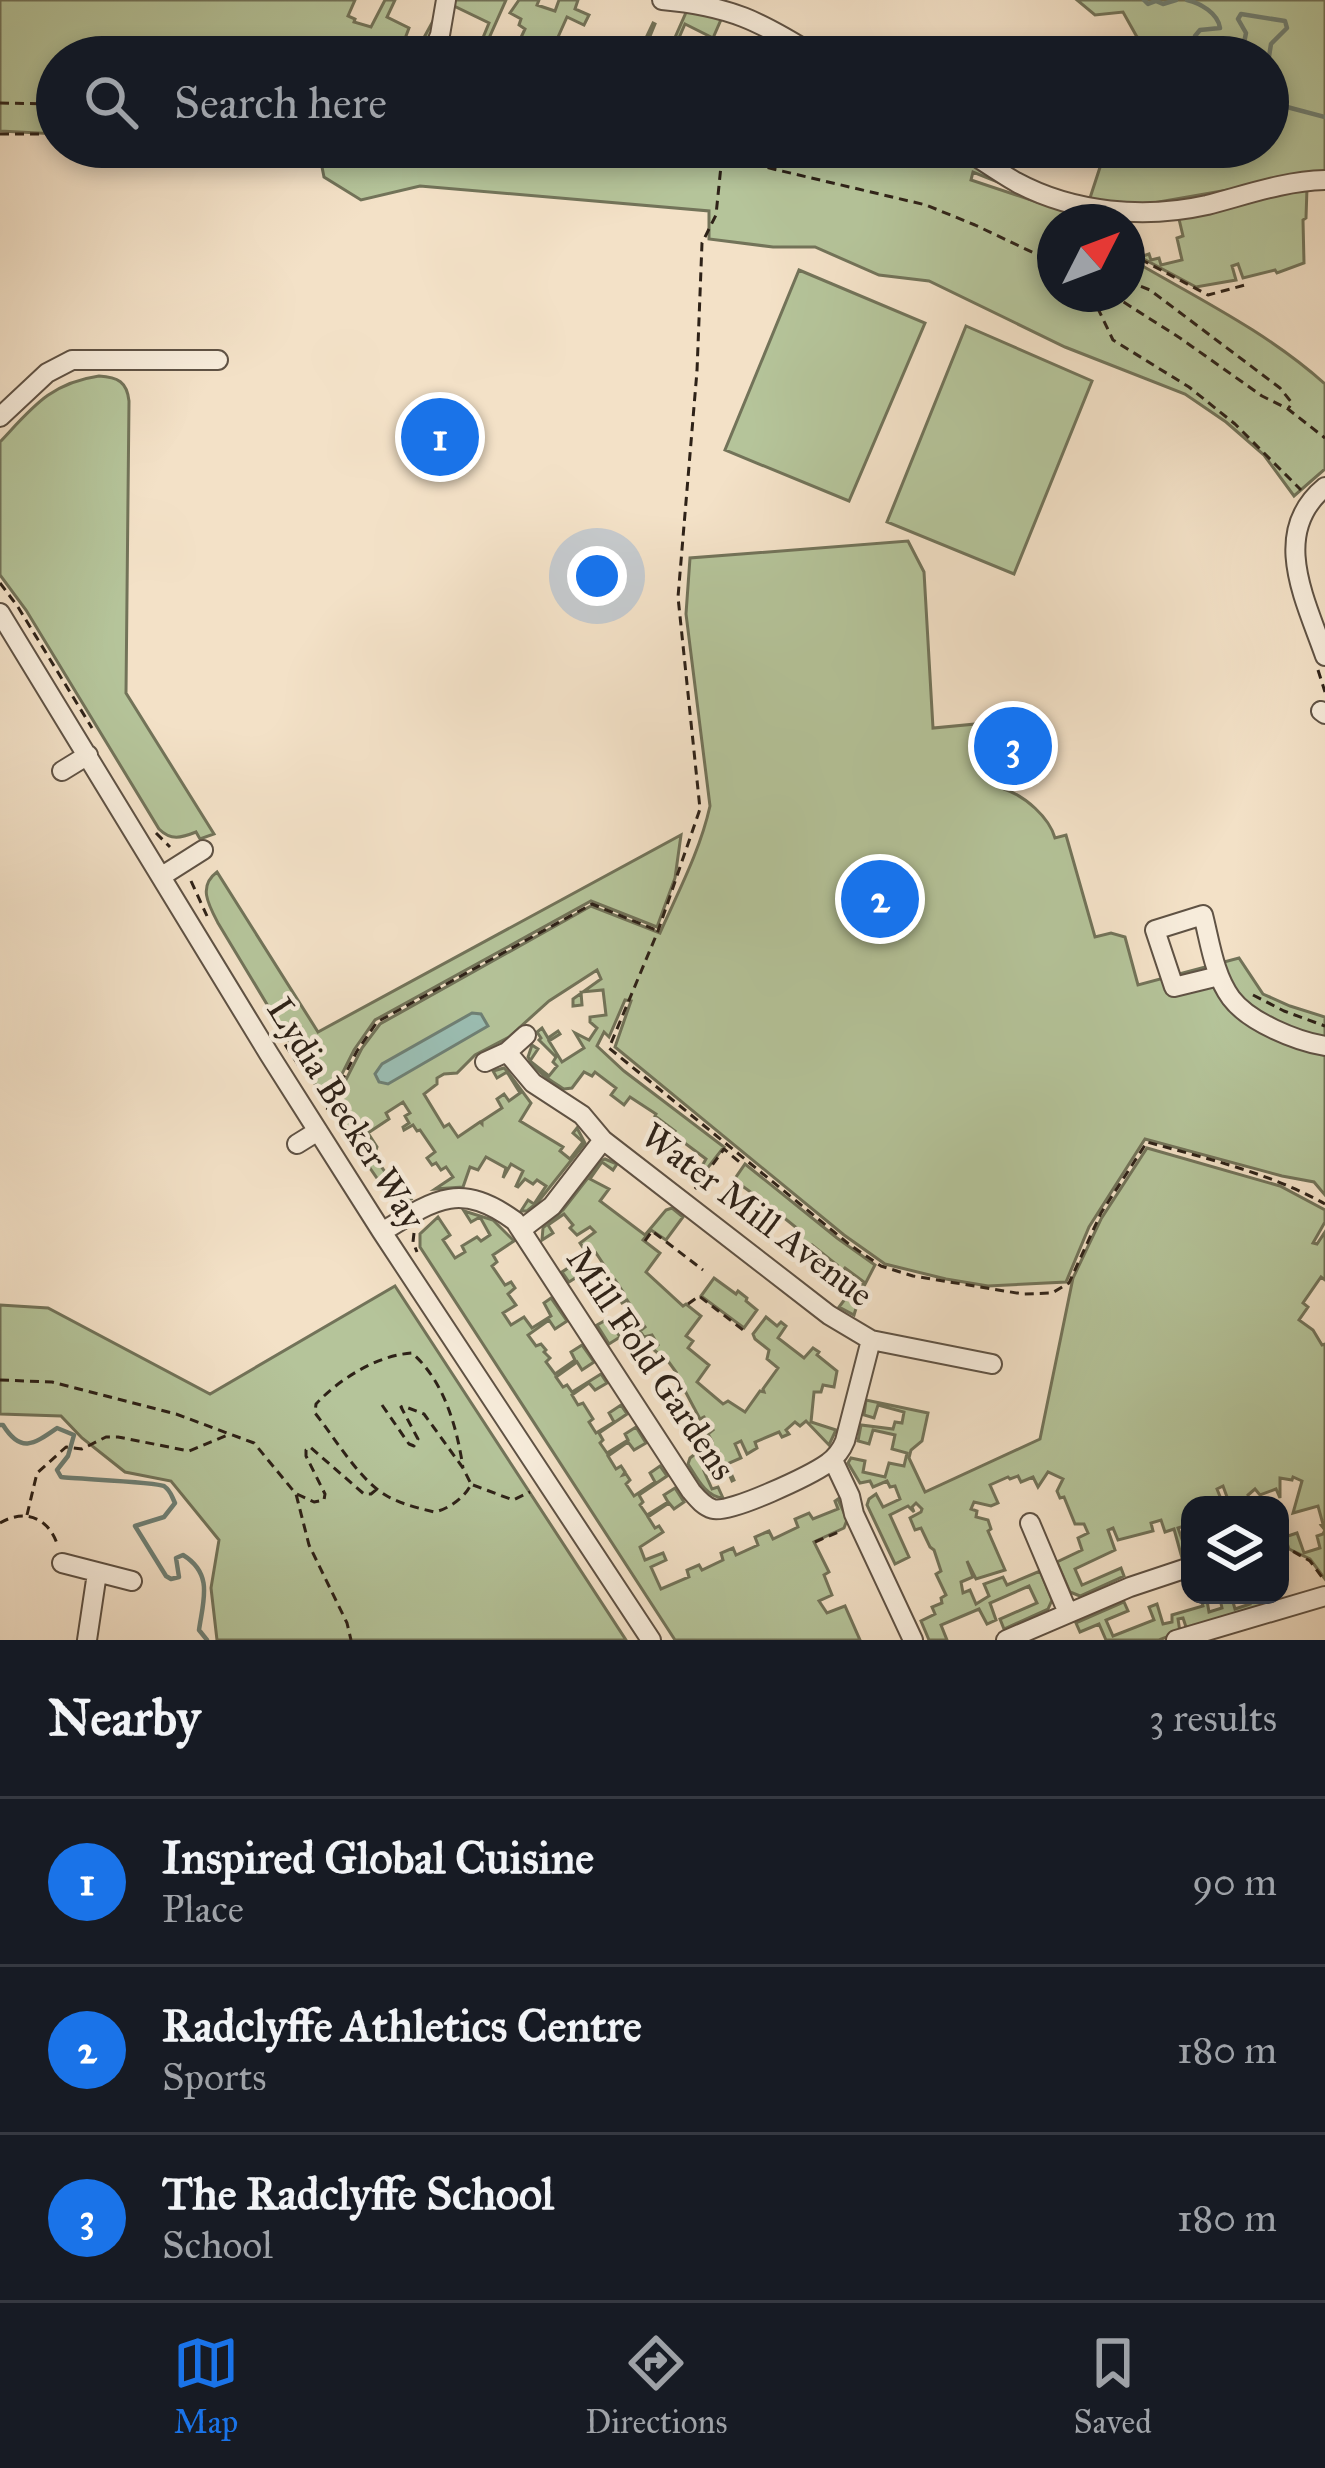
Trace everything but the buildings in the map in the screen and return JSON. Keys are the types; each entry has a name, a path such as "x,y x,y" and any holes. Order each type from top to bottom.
{"street":[{"path":"440,36 446,0"},
{"path":"662,0 727,9 781,36"},
{"path":"994,168 1047,195 1140,214 1204,205 1299,181 1325,180"},
{"path":"0,417 47,373 72,360 218,361"},
{"path":"1325,488 1303,512 1293,545 1295,565 1325,656"},
{"name":"Lydia Becker Way","path":"0,613 382,1232 651,1640"},
{"path":"62,771 88,755"},
{"path":"162,876 203,850"},
{"path":"1217,969 1174,987 1155,930 1203,915 1217,969 1232,999 1290,1036 1325,1046"},
{"path":"485,1062 507,1052 526,1035"},
{"path":"507,1052 533,1083 582,1115 603,1140"},
{"path":"297,1144 318,1131"},
{"name":"Water Mill Avenue","path":"522,1229 552,1206 603,1140 829,1315 871,1340 992,1364"},
{"name":"Mill Fold Gardens","path":"382,1232 413,1213 456,1197 493,1205 522,1229 670,1460 703,1504 713,1510 730,1510 832,1460"},
{"path":"871,1340 845,1441 832,1460 913,1640"},
{"path":"1030,1522 1068,1613"},
{"path":"60,1559 132,1581"},
{"path":"1006,1640 1130,1586 1181,1570"},
{"path":"87,1640 97,1573"},
{"path":"1176,1640 1325,1596"}],"path":[{"path":"0,103 36,104"},
{"path":"0,134 36,134"},
{"path":"721,168 716,215 702,243 698,371 677,597 700,809 658,931 609,1048 828,1228 881,1266 913,1276 1023,1294 1052,1293 1069,1283 1101,1213 1147,1142 1293,1186 1325,1204"},
{"path":"774,168 926,206 1037,254"},
{"path":"1145,262 1208,295 1244,285"},
{"path":"1145,288 1280,388 1292,403 1288,410"},
{"path":"1100,312 1113,340 1189,387 1235,424 1303,492 1299,497"},
{"path":"1140,312 1325,439"},
{"path":"199,893 209,923"},
{"path":"327,1111 377,1022 592,904 658,931"},
{"path":"1248,992 1325,1026"},
{"path":"268,1017 304,1073"},
{"path":"690,1196 724,1149 743,1165"},
{"path":"645,1241 652,1232 703,1270"},
{"path":"688,1304 699,1296 747,1333"},
{"path":"382,1405 414,1446 418,1439 400,1408 420,1411 471,1484 469,1492 434,1512 377,1490 316,1413 316,1404 344,1380 396,1354 412,1352 420,1359 442,1395 457,1427 463,1468"},
{"path":"0,1380 52,1382 176,1414 254,1443 296,1493 314,1502 324,1500 325,1494 306,1456 310,1447 364,1494 377,1490"},
{"path":"27,1515 37,1473 66,1447 82,1449 106,1437 118,1437 196,1450 230,1434"},
{"path":"471,1484 513,1500 534,1490"},
{"path":"296,1493 314,1557 351,1640"},
{"path":"0,1523 27,1515 47,1525 60,1559"},
{"path":"815,1543 860,1525"},
{"path":"1289,1549 1310,1561 1325,1582"}],"green space":[{"path":"0,0 355,0 348,16 371,27 385,0 395,0 387,17 409,28 406,36 36,36 36,133 0,131"},
{"path":"454,0 506,0 490,36 484,36 489,23 452,5"},
{"path":"519,0 539,0 537,5 555,11 559,0 578,0 575,9 589,15 584,25 567,17 558,36 522,36 521,19 510,13"},
{"path":"1077,0 1325,0 1325,173 1153,203 1089,201 1100,168 1289,168 1289,36 1136,36 1123,12 1095,15"},
{"path":"688,8 723,15 714,36 685,24 676,36"},
{"path":"322,168 982,168 1000,183 973,172 971,180 1043,204 1037,204 1037,312 1145,312 1145,267 1254,331 1325,384 1325,469 1294,496 1264,455 1185,394 1065,347 929,281 879,275 815,247 709,239 709,211 420,186 361,200 324,177"},
{"path":"1307,188 1304,263 1243,278 1238,264 1232,266 1236,280 1196,287 1145,260 1149,254 1151,260 1159,258 1161,265 1182,260 1179,219"},
{"path":"799,270 925,323 849,501 725,450"},
{"path":"966,326 1092,381 1014,574 887,522"},
{"path":"99,376 120,382 129,401 126,693 214,834 200,839 196,832 176,837 159,829 0,575 0,442 55,391"},
{"path":"908,541 924,572 933,728 997,722 1004,789 1035,808 1055,838 1066,835 1095,937 1111,933 1125,937 1138,985 1239,958 1263,994 1325,1017 1325,1195 1314,1182 1145,1139 1089,1227 1066,1282 988,1286 946,1279 885,1264 615,1047 631,1001 625,1000 609,1037 604,1032 597,1046 724,1147 706,1170 702,1166 706,1159 682,1141 677,1146 669,1140 675,1131 656,1114 630,1097 624,1105 611,1095 616,1088 595,1072 592,1076 584,1072 572,1088 564,1089 531,1062 549,1076 557,1066 556,1057 539,1040 537,1032 542,1028 548,1038 560,1034 549,1041 562,1062 584,1048 575,1033 589,1040 597,1028 590,1017 606,1015 603,990 583,992 601,979 597,970 549,1001 509,1037 475,1055 457,1073 437,1078 437,1084 424,1094 444,1127 449,1124 458,1137 502,1108 497,1099 504,1094 509,1101 520,1093 507,1072 497,1078 493,1071 504,1068 531,1103 520,1121 563,1147 560,1151 570,1159 583,1142 573,1133 577,1128 585,1143 538,1202 527,1211 521,1211 528,1200 534,1204 546,1186 525,1179 518,1187 523,1171 511,1164 503,1178 506,1168 486,1157 478,1170 470,1167 463,1187 435,1189 453,1177 446,1167 441,1170 427,1158 435,1152 420,1130 413,1125 404,1130 409,1123 405,1116 410,1113 403,1102 368,1133 377,1147 374,1156 411,1199 390,1197 336,1119 350,1111 345,1102 331,1109 362,1048 380,1024 591,906 660,933 695,855 710,806 686,614 690,558"},
{"path":"681,835 675,878 657,927 591,901 375,1020 327,1104 218,923 207,896 208,883 217,872 318,1032"},
{"path":"1147,1148 1280,1186 1325,1210 1325,1222 1313,1243 1325,1232 1325,1280 1321,1277 1303,1303 1308,1307 1299,1320 1325,1344 1325,1530 1318,1506 1293,1513 1302,1481 1293,1477 1280,1478 1280,1496 1276,1489 1260,1495 1255,1489 1248,1496 1227,1496 1223,1486 1217,1489 1220,1496 1181,1496 1181,1554 1174,1529 1165,1532 1161,1520 1151,1523 1153,1531 1118,1540 1113,1528 1108,1530 1115,1550 1075,1569 1082,1585 1121,1568 1124,1576 1080,1596 1070,1592 1057,1562 1082,1550 1078,1538 1088,1533 1084,1524 1075,1524 1064,1497 1060,1498 1057,1491 1063,1479 1048,1472 1038,1487 1033,1477 1021,1482 1018,1476 1008,1477 990,1485 998,1503 974,1502 971,1509 977,1511 976,1517 988,1520 1005,1570 976,1579 967,1561 973,1577 961,1582 963,1593 970,1590 976,1604 989,1596 984,1584 1003,1577 1007,1585 1040,1571 1052,1600 1048,1609 1004,1629 1000,1619 1037,1603 1029,1586 990,1603 996,1620 987,1624 979,1609 941,1625 947,1640 929,1640 921,1621 935,1614 932,1607 946,1595 936,1574 941,1571 934,1550 910,1518 922,1509 916,1503 914,1512 908,1506 890,1515 909,1557 895,1564 867,1505 876,1494 883,1507 900,1499 895,1486 887,1481 873,1487 870,1481 860,1483 848,1463 851,1458 865,1461 863,1472 885,1477 889,1463 904,1466 907,1453 892,1449 895,1435 873,1430 869,1444 858,1441 861,1425 893,1429 895,1422 902,1423 904,1412 878,1405 874,1418 864,1415 866,1400 928,1413 922,1441 909,1458 925,1492 1040,1439 1073,1278 1101,1219"},
{"path":"601,1161 617,1164 613,1170 602,1162 590,1179 609,1189 600,1201 645,1235 666,1210 672,1208 683,1217 666,1240 651,1230 643,1240 660,1253 646,1272 701,1316 686,1336 693,1341 688,1348 709,1365 697,1382 723,1404 728,1401 745,1412 778,1368 753,1334 766,1317 777,1326 781,1322 786,1326 778,1338 804,1358 813,1348 837,1371 834,1387 823,1385 821,1392 814,1392 811,1422 836,1430 829,1445 806,1421 800,1426 795,1422 786,1430 789,1434 782,1437 779,1432 755,1442 757,1448 747,1454 741,1441 735,1444 741,1458 727,1464 734,1480 726,1467 704,1471 712,1489 718,1487 723,1498 702,1486 688,1464 712,1441 708,1434 713,1430 704,1417 700,1419 684,1389 680,1390 668,1361 662,1364 653,1349 658,1345 652,1335 644,1337 640,1331 645,1327 636,1315 615,1329 620,1337 609,1344 597,1325 608,1319 614,1326 635,1312 627,1300 622,1303 618,1296 623,1292 615,1280 609,1283 596,1253 575,1267 580,1275 569,1282 562,1272 588,1255 580,1243 595,1232 590,1227 577,1235 564,1214 548,1225 553,1233 542,1240 543,1228 563,1210"},
{"path":"745,1164 875,1265 854,1315 839,1307 864,1282 845,1268 840,1274 833,1270 837,1265 812,1245 807,1249 797,1242 803,1233 783,1215 760,1199 755,1204 748,1199 752,1193 734,1180"},
{"path":"464,1211 493,1220 514,1241 493,1255 497,1262 492,1266 505,1285 511,1282 515,1288 508,1294 516,1305 503,1313 511,1325 524,1317 532,1328 551,1316 544,1303 551,1298 567,1321 555,1329 549,1320 528,1335 546,1350 550,1358 546,1362 555,1374 575,1360 571,1352 582,1345 594,1362 582,1370 577,1362 556,1377 563,1387 567,1385 572,1392 601,1374 607,1383 595,1390 589,1383 572,1395 578,1405 583,1403 596,1433 614,1422 609,1413 621,1405 627,1414 599,1433 607,1453 628,1440 625,1434 636,1427 646,1443 634,1450 628,1442 608,1456 616,1469 621,1466 625,1472 634,1496 655,1482 650,1473 660,1466 667,1476 639,1495 647,1515 668,1502 664,1495 675,1488 684,1502 674,1509 669,1503 648,1517 663,1532 640,1547 645,1560 663,1553 666,1560 651,1567 661,1589 689,1577 687,1570 699,1565 702,1570 723,1560 721,1553 733,1548 736,1555 758,1545 755,1537 769,1531 773,1539 798,1527 795,1519 809,1513 813,1519 838,1509 838,1499 847,1520 844,1528 814,1542 829,1572 824,1575 832,1595 819,1601 827,1613 845,1606 860,1640 675,1640 420,1247 420,1234 438,1217 450,1235 443,1240 455,1258 465,1252 462,1246 490,1235 480,1217 471,1222"},
{"path":"714,1278 738,1291 757,1310 744,1328 701,1296"},
{"path":"395,1286 626,1640 217,1640 211,1588 219,1540 171,1481 125,1472 61,1416 0,1414 0,1305 48,1308 210,1394"},
{"path":"1325,1530 1325,1579 1310,1559 1289,1549 1289,1536 1297,1533 1304,1553 1320,1548 1317,1536"},
{"path":"1124,1602 1128,1611 1106,1620 1113,1636 1154,1620 1149,1607 1157,1604 1163,1624 1172,1622 1172,1615 1208,1604 1209,1612 1222,1608 1221,1604 1234,1604 1235,1609 1272,1604 1187,1630 1183,1618 1178,1619 1180,1632 1159,1640 1106,1640 1099,1624 1080,1632 1076,1623"}],"water":[{"path":"472,1013 481,1014 488,1026 388,1084 379,1082 375,1074 382,1064"}],"waterway":[{"path":"1144,0 1148,4 1176,0"},
{"path":"1187,0 1203,6 1220,28 1200,30 1195,36"},
{"path":"1245,36 1238,19 1241,14 1285,21 1287,28 1279,36"},
{"path":"1289,108 1325,117"},
{"path":"0,1425 22,1443 35,1442 57,1428 74,1435 68,1456 57,1470 61,1477 147,1483 168,1490 175,1503 164,1517 135,1526 166,1576 179,1577 176,1558 183,1555 199,1571 204,1589 199,1630 207,1640"}],"place":[{"name":"Inspired Global Cuisine","path":"440,437"},
{"name":"The Radclyffe School","path":"1013,746"},
{"name":"Radclyffe Athletics Centre","path":"880,899"}]}
